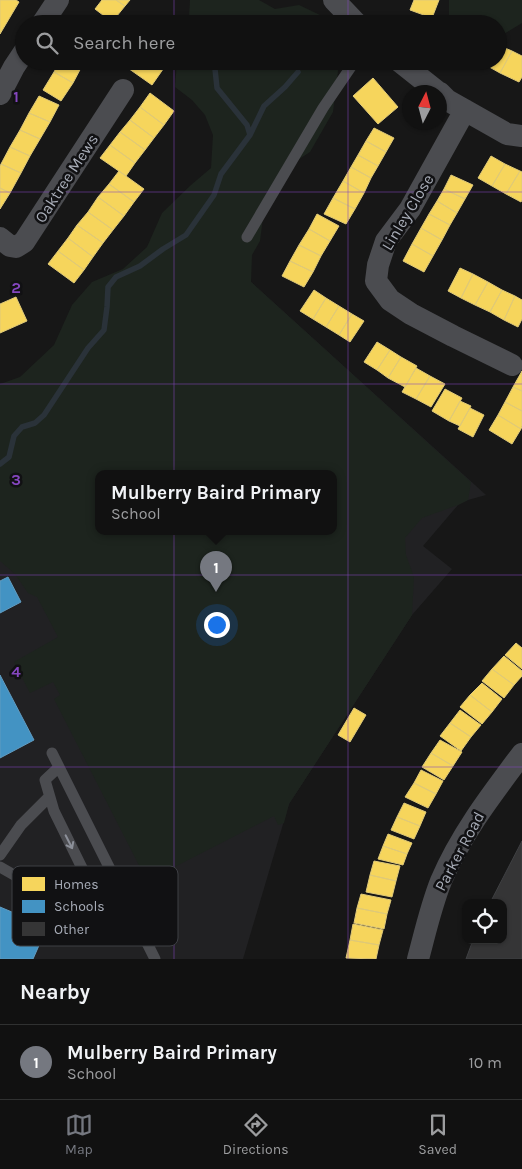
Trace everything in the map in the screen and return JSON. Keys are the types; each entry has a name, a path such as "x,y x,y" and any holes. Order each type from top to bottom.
{"street":[{"path":"48,15 58,0"},
{"path":"334,0 348,15"},
{"path":"0,94 15,66"},
{"path":"410,70 429,85"},
{"name":"Oaktree Mews","path":"0,238 10,246 16,247 24,242 122,90"},
{"path":"447,100 507,134 522,136"},
{"name":"Linley Close","path":"466,110 410,209 386,241 378,265 376,280 390,300 411,314 512,365"},
{"name":"Parker Road","path":"418,959 434,901 454,855 482,808 522,754"}],"lane":[{"path":"247,237 323,108 349,70"},
{"path":"52,753 108,866"},
{"path":"59,767 45,780 54,812 81,866"},
{"path":"0,855 21,825 49,797"},
{"path":"0,867 12,874"},
{"path":"148,946 155,959"}],"shaded area":[{"path":"190,0 259,0 275,9 299,5 320,15 189,15"},
{"path":"449,0 522,0 522,23 507,32 507,15 449,15"},
{"path":"176,70 338,70 333,112 310,152 281,171 266,194 260,241 252,255 251,282 471,482 468,500 422,518 405,538 406,555 414,577 412,615 289,804 284,823 278,825 274,816 176,866 139,866 54,699 60,695 53,682 30,693 14,662 58,637 37,597 28,593 15,574 0,561 0,384 20,377 54,345 72,305 92,282 123,269 147,247 162,213 211,168 213,135 205,115 192,100 175,87"},
{"path":"251,282 486,495 458,505 423,546 452,569 412,615 289,804 243,959 0,959 0,474"}],"building: Homes":[{"path":"0,0 16,0 19,2 0,34"},
{"path":"102,0 116,0 125,6 118,15 103,15 95,9"},
{"path":"116,0 130,0 125,6"},
{"path":"414,0 439,0 433,15 424,15 410,10"},
{"path":"507,49 512,51 507,60"},
{"path":"512,51 522,56 522,77 519,82 500,73 502,70 507,70 507,60"},
{"path":"55,70 80,70 73,83 54,72"},
{"path":"131,70 162,70 152,85"},
{"path":"54,72 73,83 61,101 43,90"},
{"path":"373,78 398,107 378,124 353,96"},
{"path":"150,93 174,111 164,125 140,107"},
{"path":"39,96 59,105 50,122 29,113"},
{"path":"140,107 164,125 154,138 130,120"},
{"path":"29,113 50,122 40,139 20,130"},
{"path":"130,120 154,138 145,150 120,132"},
{"path":"374,128 394,138 386,152 366,141"},
{"path":"20,130 40,139 30,156 10,147"},
{"path":"120,132 145,150 135,163 110,145"},
{"path":"366,141 386,152 378,166 358,155"},
{"path":"110,145 135,163 126,176 100,158"},
{"path":"10,147 30,156 21,173 1,164"},
{"path":"358,155 378,166 371,178 351,167"},
{"path":"491,156 505,164 492,186 478,178"},
{"path":"1,164 21,173 10,193 0,188"},
{"path":"505,164 520,171 506,194 492,186"},
{"path":"351,167 371,178 364,193 343,181"},
{"path":"119,171 144,189 134,202 109,184"},
{"path":"520,171 522,172 521,202 506,194"},
{"path":"451,175 473,185 465,199 444,189"},
{"path":"343,181 364,193 355,209 333,198"},
{"path":"109,184 134,202 124,216 98,197"},
{"path":"0,188 10,193 0,209"},
{"path":"444,189 465,199 457,213 437,201"},
{"path":"98,197 124,216 113,230 88,212"},
{"path":"333,198 355,209 346,224 324,214"},
{"path":"437,201 457,213 450,225 429,214"},
{"path":"88,212 113,230 103,243 77,225"},
{"path":"317,214 339,226 330,241 309,229"},
{"path":"429,214 450,225 442,240 421,228"},
{"path":"77,225 103,243 93,257 68,238"},
{"path":"421,228 442,240 433,256 412,244"},
{"path":"309,229 330,241 321,256 299,245"},
{"path":"68,238 93,257 84,270 58,251"},
{"path":"412,244 433,256 424,272 403,261"},
{"path":"299,245 321,256 313,272 290,261"},
{"path":"58,251 84,270 74,283 48,264"},
{"path":"290,261 313,272 304,287 282,276"},
{"path":"460,268 473,274 461,298 448,291"},
{"path":"473,274 488,282 475,305 461,298"},
{"path":"488,282 502,290 490,312 475,305"},
{"path":"314,290 326,298 313,319 300,311"},
{"path":"502,290 515,296 504,320 490,312"},
{"path":"515,296 522,300 522,319 518,327 504,320"},
{"path":"16,297 27,321 0,333 0,304"},
{"path":"326,298 339,306 326,327 313,319"},
{"path":"339,306 352,314 339,335 326,327"},
{"path":"352,314 364,321 350,342 339,335"},
{"path":"377,342 390,350 377,370 364,362"},
{"path":"390,350 401,357 388,378 377,370"},
{"path":"401,357 417,366 405,387 388,378"},
{"path":"416,368 430,376 416,399 402,392"},
{"path":"522,371 522,391 513,387"},
{"path":"430,376 445,384 431,407 416,399"},
{"path":"513,387 522,391 522,411 505,402"},
{"path":"445,389 462,398 449,421 432,411"},
{"path":"460,401 471,406 460,426 449,421"},
{"path":"505,402 522,411 521,429 498,415"},
{"path":"470,408 484,415 473,437 458,429"},
{"path":"498,415 521,429 512,444 489,430"},
{"path":"516,643 522,648 522,669 505,655"},
{"path":"504,656 522,671 522,676 514,685 492,669"},
{"path":"492,669 514,685 504,698 482,681"},
{"path":"482,683 502,699 492,712 470,695"},
{"path":"470,695 492,712 482,724 460,707"},
{"path":"354,708 366,715 350,742 338,735"},
{"path":"460,710 481,725 471,737 450,723"},
{"path":"450,723 471,737 461,751 440,736"},
{"path":"440,740 462,752 453,766 431,753"},
{"path":"431,753 453,766 444,780 422,767"},
{"path":"421,770 443,781 436,794 414,783"},
{"path":"414,783 436,794 428,808 405,797"},
{"path":"404,803 426,812 420,826 397,817"},
{"path":"397,817 420,826 414,839 391,830"},
{"path":"388,834 412,843 407,854 383,846"},
{"path":"383,846 407,854 403,865 378,859"},
{"path":"374,861 400,866 396,881 370,875"},
{"path":"370,875 396,881 392,897 366,892"},
{"path":"361,894 391,900 387,914 357,908"},
{"path":"357,908 387,914 384,929 354,923"},
{"path":"353,924 383,930 379,945 350,940"},
{"path":"350,940 379,945 376,959 346,958"}],"building: Schools":[{"path":"8,577 21,602 0,613 0,581"},
{"path":"0,675 34,740 0,758"},
{"path":"0,907 12,912 12,946 39,946 33,959 0,959"}],"building: Other":[{"path":"522,841 522,959 466,959 472,944 507,944 507,899 492,899"}],"waterway":[{"path":"215,70 217,88 247,125 250,135"},
{"path":"0,464 9,457 14,436 22,427 35,423 44,415 88,348 104,330 108,287 116,277 140,266 186,235 214,195 221,174 250,135 264,106 298,72"}],"place":[{"name":"Mulberry Baird Primary","path":"216,592"}]}
